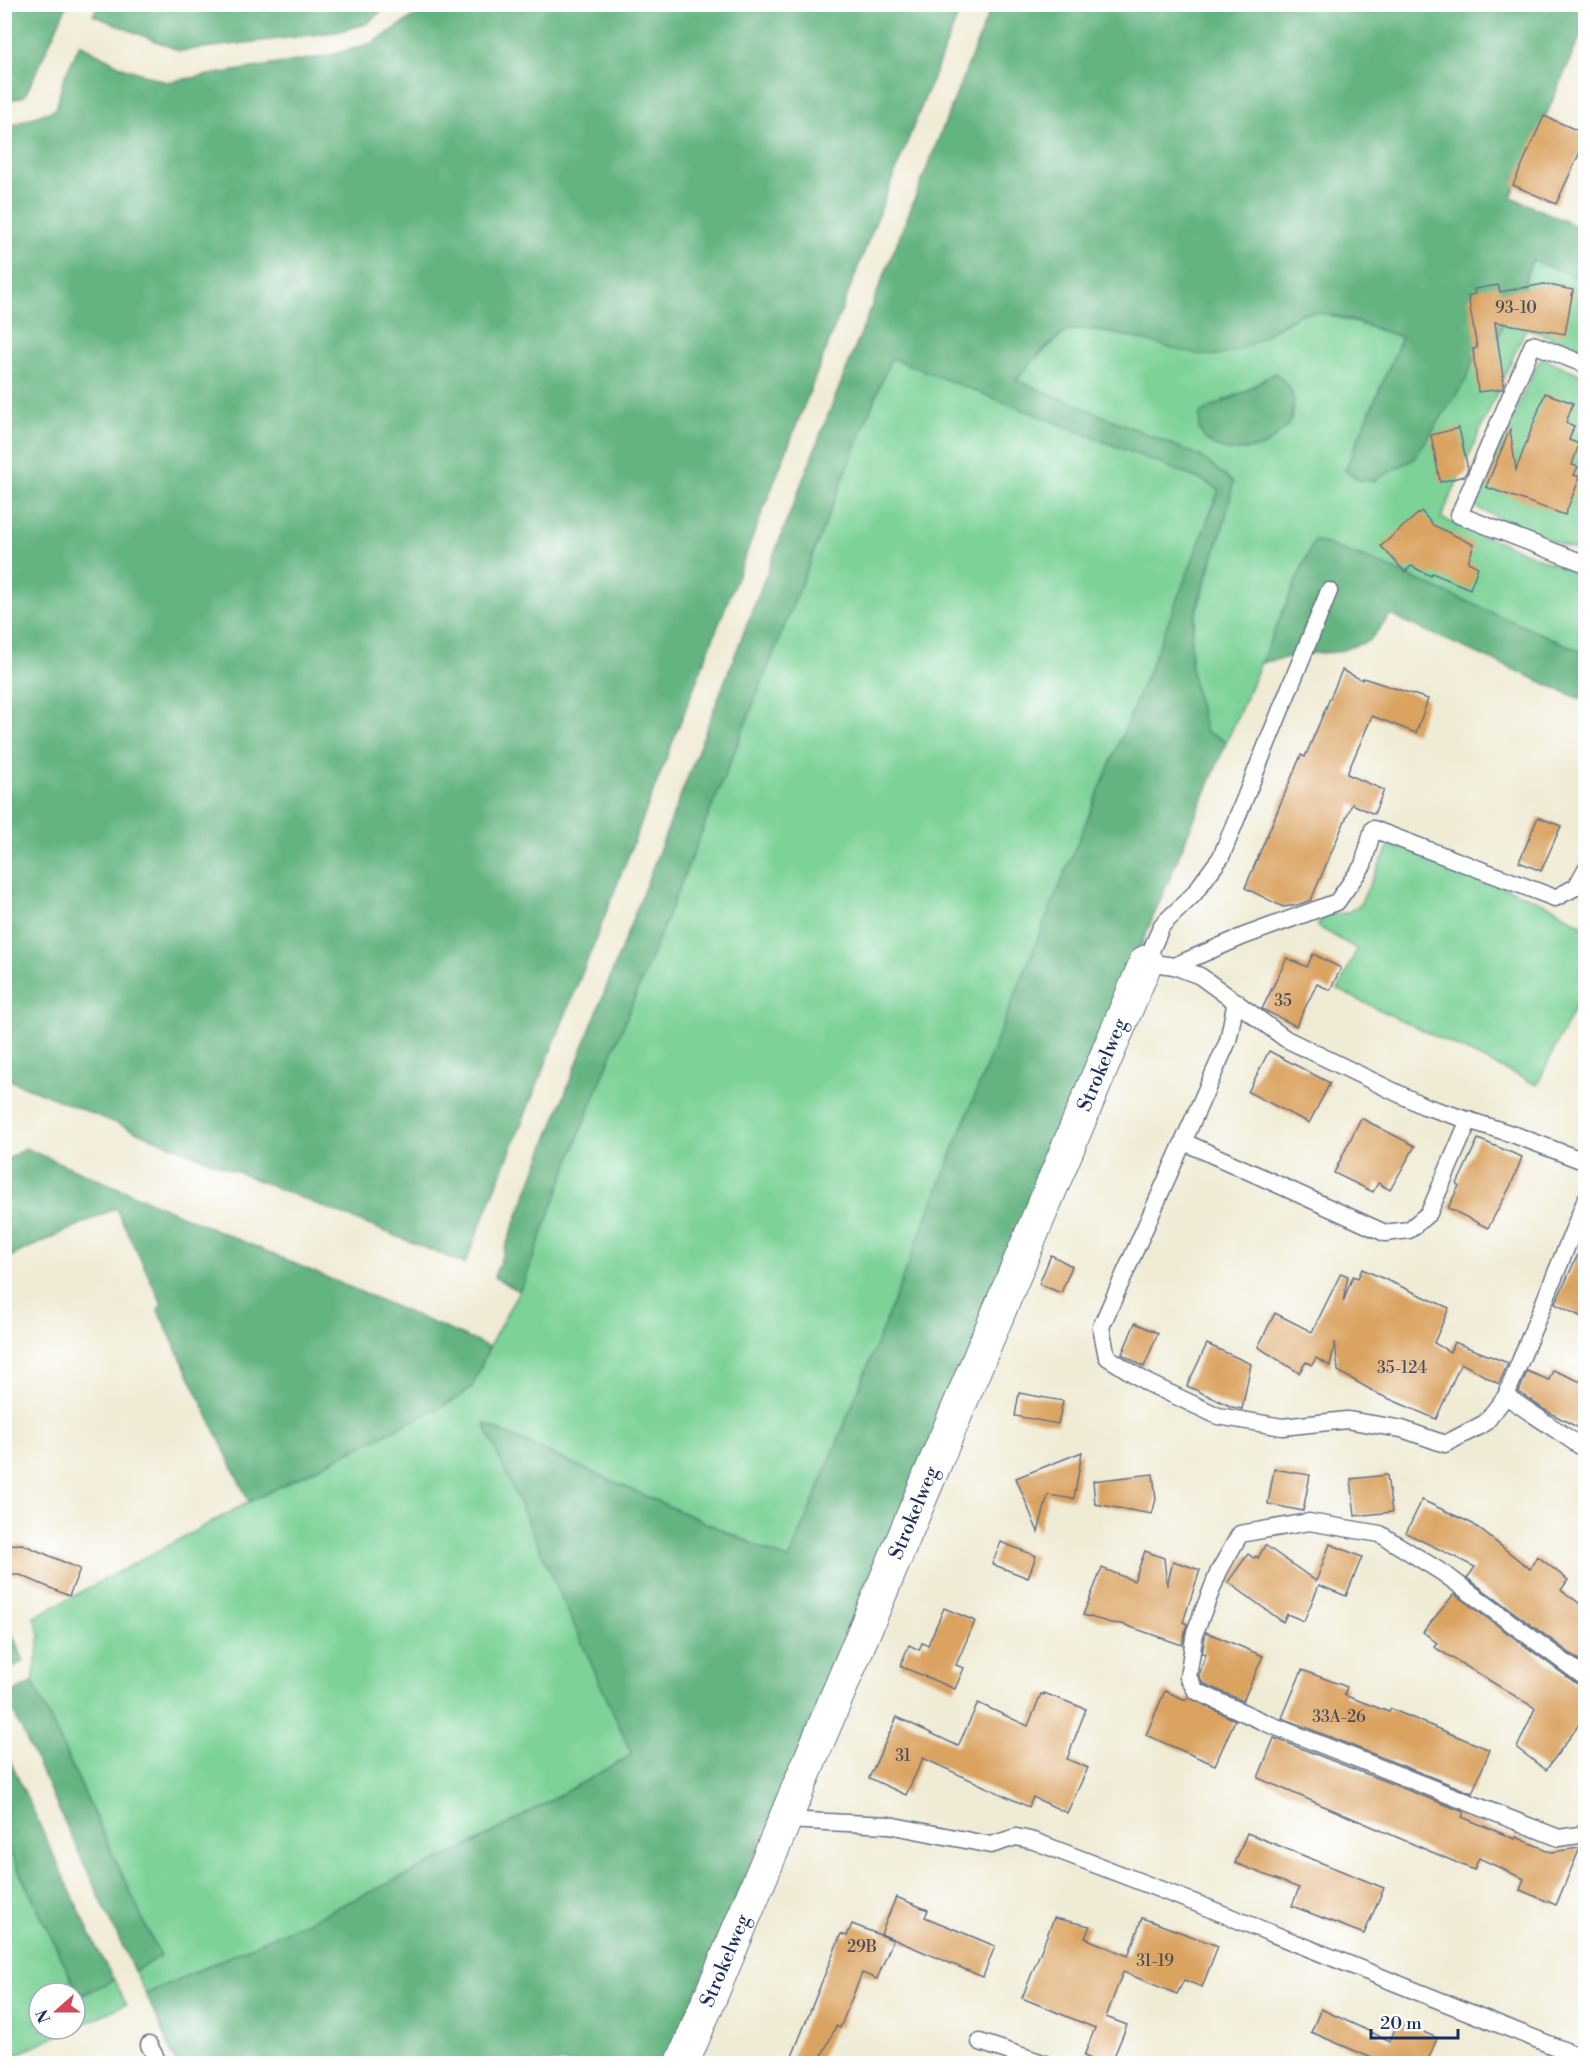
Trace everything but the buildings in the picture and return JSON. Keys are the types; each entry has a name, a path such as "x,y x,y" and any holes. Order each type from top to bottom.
{"street":[{"name":"Strokelweg","path":"682,2064 785,1820 1160,964"}],"lane":[{"path":"1586,365 1533,344 1459,515 1586,564"},
{"path":"1160,964 1162,925 1193,895 1221,857 1329,591"},
{"path":"1160,964 1337,902 1363,865 1373,829 1555,898 1576,888 1586,869"},
{"path":"1160,964 1200,976 1286,1039 1424,1106 1586,1162"},
{"path":"1236,1001 1228,1041 1101,1327 1107,1357 1148,1383 1218,1416 1282,1427 1347,1420 1402,1429 1445,1444 1485,1423 1506,1396 1586,1199"},
{"path":"1184,1142 1384,1233 1409,1230 1429,1213 1469,1120"},
{"path":"1506,1396 1586,1450"},
{"path":"1586,1678 1443,1573 1380,1534 1309,1522 1240,1534 1219,1571 1195,1632 1188,1677 1196,1691 1299,1736 1559,1838 1586,1834"},
{"path":"785,1820 889,1825 991,1845 1016,1837 1034,1840 1586,2060"},
{"path":"980,2042 1046,2064"},
{"path":"149,2045 159,2064"}],"green space":[{"path":"98,4 389,5 366,24 337,32 180,51 93,15"},
{"path":"433,4 962,5 593,946 465,1264 4,1078 5,128 56,109 63,80 80,44 122,67 166,82 328,56 373,43"},
{"path":"4,5 67,5 25,96 5,102"},
{"path":"992,5 1585,5 1585,25 1511,197 1585,230 1585,280 1531,260 1522,290 1497,298 1502,324 1498,336 1476,351 1467,378 1414,459 1373,481 1359,480 1345,470 1402,337 1351,320 1322,313 1301,314 1252,343 1220,355 1201,355 1105,331 1079,329 1068,331 1049,345 1016,380 1200,456 1233,482 1224,522 1198,601 1190,654 1195,688 1206,732 1227,741 1020,1234 666,2063 176,2063 146,1994 474,1843 632,1755 484,1424 789,1560 1040,932 1195,554 1219,490 1202,480 891,358 583,1125 525,1280 519,1291 494,1277 823,428"},
{"path":"1532,260 1585,280 1585,350 1526,328 1441,518 1585,577 1585,653 1371,560 1314,540 1227,741 1206,732 1193,689 1190,643 1197,610 1225,520 1233,482 1016,381 1029,364 1067,331 1085,329 1131,337 1249,345 1302,313 1320,312 1402,337 1345,470 1414,459 1467,378 1476,351 1493,344 1503,324 1497,298 1522,290","holes":["1266,377 1290,388 1293,400 1292,417 1284,429 1263,447 1222,401 1242,393"]},
{"path":"891,357 1202,480 1219,490 1182,590 843,1432 789,1560 485,1424 632,1755 474,1843 146,1994 134,1971 161,1955 33,1682 40,1634 34,1617 249,1502 456,1399 472,1387 489,1347 525,1279 583,1125"},
{"path":"1544,359 1585,376 1585,554 1533,534 1471,505 1539,361"},
{"path":"1276,373 1290,388 1294,400 1291,420 1284,430 1263,447 1231,451 1214,446 1205,439 1199,429 1200,414 1243,393"},
{"path":"1314,540 1371,560 1585,653 1585,701 1390,615 1369,641 1336,652 1303,654 1261,663"},
{"path":"1404,846 1553,907 1585,927 1585,986 1537,1085 1338,990 1357,949 1317,926 1325,915 1347,913 1360,904 1388,848"},
{"path":"25,1148 489,1347 472,1387 456,1399 249,1502 158,1310 162,1304 116,1208 5,1259 5,1161"},
{"path":"5,1618 24,1661 4,1672"},
{"path":"33,1682 161,1956 134,1971 6,1696"},
{"path":"5,1750 100,1955 114,1980 87,1993 87,1981 73,1981 5,1841"},
{"path":"4,1841 73,1981 27,1981 27,2041 46,2041 5,2060"},
{"path":"114,1980 126,2004 87,2022 87,1993"}]}
